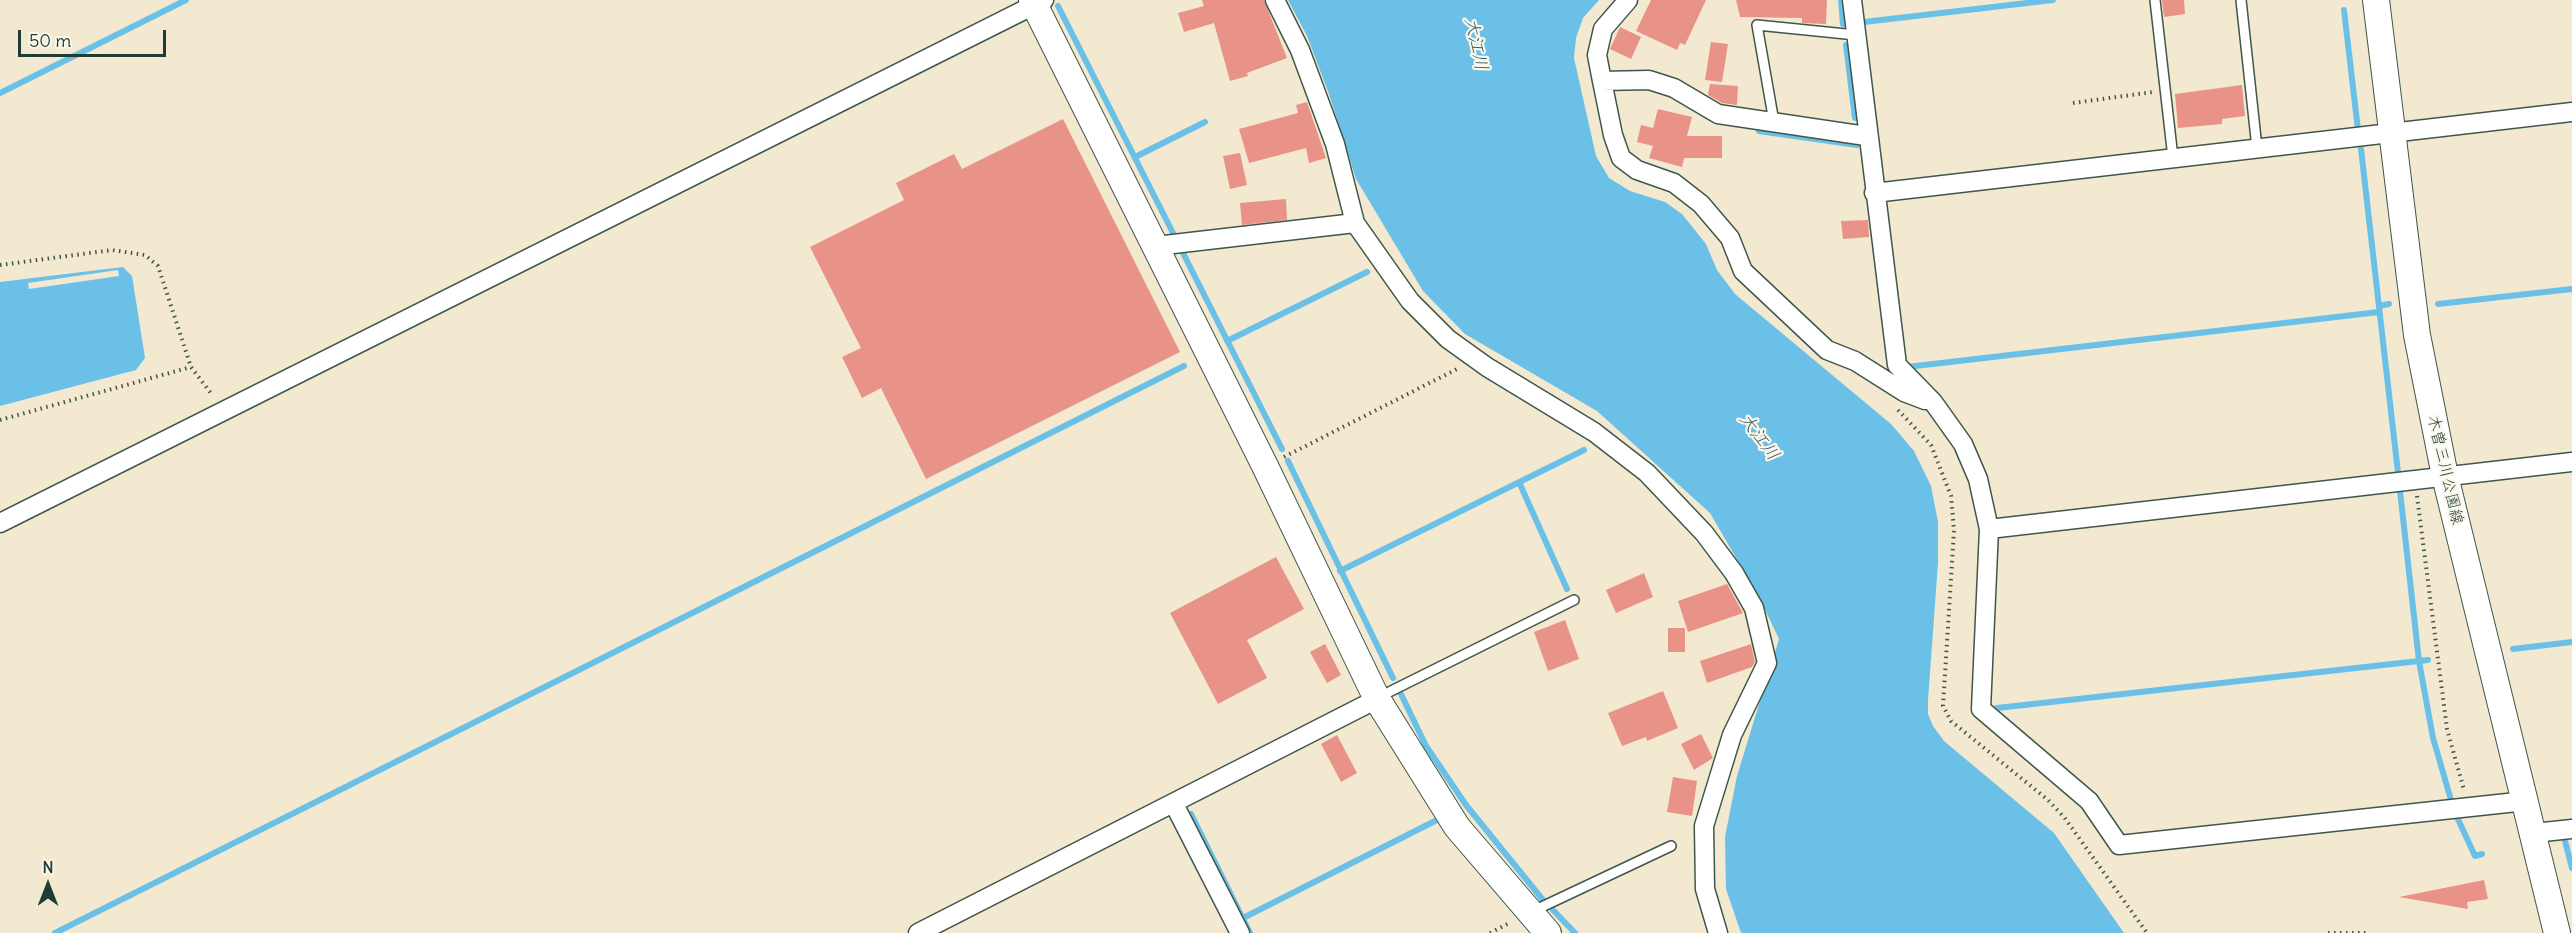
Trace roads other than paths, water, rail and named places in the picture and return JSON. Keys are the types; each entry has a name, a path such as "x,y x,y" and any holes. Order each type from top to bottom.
{"street":[{"path":"1275,0 1300,50 1335,144 1355,224 1410,300 1448,339 1487,367 1594,432 1647,473 1704,533 1734,573 1754,608 1767,663 1732,735 1704,826 1705,889 1718,933"},
{"path":"1628,0 1603,29 1597,55 1613,135 1622,158 1637,170 1674,183 1701,204 1730,238 1743,271 1827,350 1856,361 1904,392 1933,402"},
{"path":"1852,0 1866,136 1897,365 1933,402 1963,444 1978,479 1989,529 1982,709 2089,801 2119,845 2526,801"},
{"name":"木曽三川公園線","path":"2376,0 2416,335 2445,476 2557,933"},
{"path":"0,523 1037,2 1377,699 1457,827 1548,933"},
{"path":"1602,81 1649,80 1674,88 1718,114 1866,136"},
{"path":"1874,193 2572,112"},
{"path":"1156,246 1355,224"},
{"path":"1989,529 2572,462"},
{"path":"918,933 1377,699"},
{"path":"1174,804 1240,933"},
{"path":"2534,833 2572,829"}],"lane":[{"path":"2156,0 2173,158"},
{"path":"2241,0 2257,148"},
{"path":"1774,122 1757,25 1856,35"},
{"path":"1377,699 1574,600"},
{"path":"1529,913 1671,846"}],"water":[{"name":"大江川","path":"1288,0 1599,0 1583,18 1576,38 1574,58 1596,156 1609,178 1630,191 1665,202 1682,214 1706,244 1717,270 1735,294 1891,424 1914,451 1931,486 1938,522 1938,563 1928,700 1928,714 1933,726 1944,741 2054,833 2124,933 1741,933 1726,889 1725,837 1737,776 1779,639 1760,599 1710,513 1597,411 1465,334 1423,291 1356,179 1329,94 1307,36"},
{"path":"123,267 132,276 145,358 136,370 0,406 0,282"}],"waterway":[{"path":"0,93 186,0"},
{"path":"1841,0 1843,24"},
{"path":"1864,22 2053,0"},
{"path":"1058,6 1174,235"},
{"path":"2344,10 2358,130"},
{"path":"1846,45 1855,118"},
{"path":"1135,157 1205,122"},
{"path":"1759,131 1857,145"},
{"path":"2361,149 2398,473"},
{"path":"1183,253 1282,449"},
{"path":"1227,341 1367,272"},
{"path":"2438,304 2572,289"},
{"path":"2379,306 2389,304"},
{"path":"1907,367 2379,312"},
{"path":"55,933 1184,366"},
{"path":"1340,571 1584,450"},
{"path":"1288,461 1393,678"},
{"path":"1519,482 1567,589"},
{"path":"2400,491 2419,661 2433,738 2451,800"},
{"path":"2513,649 2572,642"},
{"path":"1997,708 2428,660"},
{"path":"1400,692 1426,746 1466,805 1543,900"},
{"path":"1191,814 1250,933"},
{"path":"2457,817 2475,856 2482,854"},
{"path":"1243,918 1437,820"},
{"path":"2565,841 2572,868"},
{"path":"1553,910 1575,933"}]}
